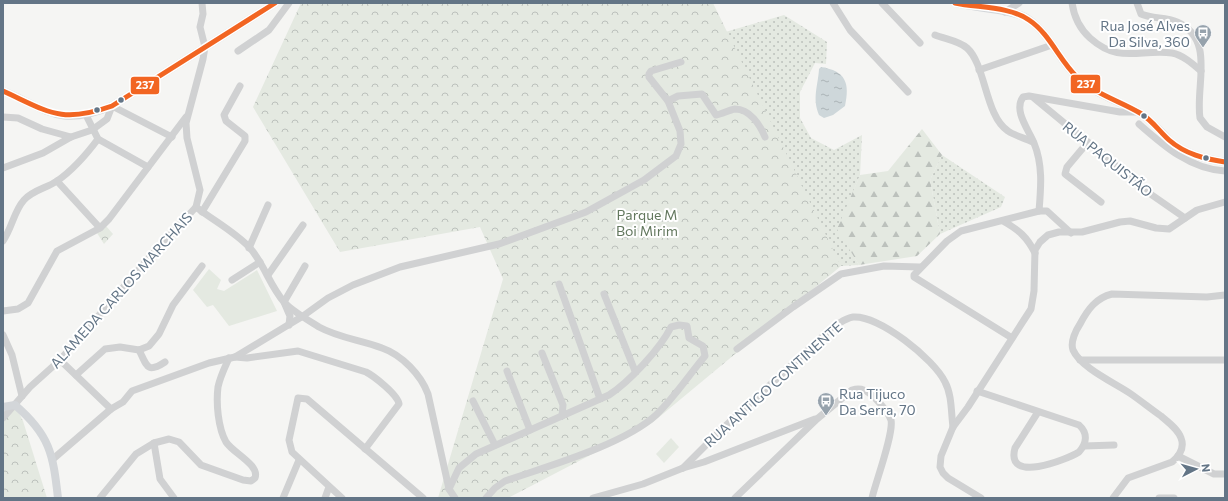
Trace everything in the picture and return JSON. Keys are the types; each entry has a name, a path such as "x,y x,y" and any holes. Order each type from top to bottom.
{"main road":[{"path":"3,91 54,114 76,117 86,115 112,106 275,3"},
{"path":"955,3 1005,12 1027,18 1042,31 1076,76 1088,87 1097,93 1139,112 1165,140 1191,154 1225,162"},
{"path":"3,407 15,405 37,426 48,442 53,459 58,498"}],"street":[{"path":"202,3 203,14 200,27 205,47"},
{"path":"238,51 269,30 289,3"},
{"path":"833,3 850,30 908,92"},
{"path":"882,3 920,43"},
{"path":"1005,12 1020,3"},
{"path":"1072,3 1074,15 1082,29 1093,41 1110,52 1172,53 1182,57 1201,71"},
{"path":"1137,3 1141,14 1177,21 1192,32 1200,47 1202,56 1200,118 1207,127 1225,137"},
{"path":"935,35 968,49 979,70 993,111 1000,123 1008,132 1034,142"},
{"path":"979,70 1052,45"},
{"name":"ALAMEDA CARLOS MARCHAIS","path":"3,418 30,387 60,360 148,259 199,210 200,190 187,138 187,115 201,72 205,47"},
{"path":"53,459 111,409 123,402 132,391 172,376 232,357 289,325 328,298 353,285 400,267 490,247 586,212 655,172 676,156 681,144 680,131 668,101 649,77 649,74 651,71 681,62"},
{"path":"240,86 224,115 226,122 245,136 245,141 208,203 199,210 230,231 249,248 260,262 284,302 290,316 289,325"},
{"path":"668,101 678,96 702,94 716,116 734,109 739,110 753,118 765,136"},
{"path":"1039,211 1040,162 1034,142 1023,122 1019,107 1023,97 1033,96 1120,112 1139,112"},
{"name":"RUA PAQUISTÃO","path":"1033,96 1149,193 1185,218"},
{"path":"3,168 43,154 72,137 92,130 107,119 112,106 172,137"},
{"path":"86,115 92,130 98,139 148,167"},
{"path":"3,311 18,308 28,303 57,251 100,228 172,137 187,115"},
{"path":"3,117 18,118 42,129 72,137"},
{"path":"1139,124 1165,140 1176,154 1192,163 1225,171"},
{"path":"3,241 24,200 33,193 57,181 79,163 98,139"},
{"path":"1088,142 1067,167 1065,174 1101,202"},
{"path":"57,181 100,228"},
{"path":"981,498 948,478 943,473 940,467 941,456 953,427 968,407 1012,338 1026,320 1032,306 1036,247 1048,236 1059,232 1082,232 1130,221 1156,228 1169,229 1197,210 1225,202"},
{"path":"249,248 268,205"},
{"path":"1012,338 914,277 917,270 947,241 962,231 1039,211 1047,211 1070,233"},
{"path":"1003,221 1021,232 1035,254"},
{"path":"268,275 303,225"},
{"path":"232,280 260,262"},
{"path":"76,375 105,349 120,347 139,350 149,346 159,334 173,305 202,266"},
{"path":"284,302 305,266"},
{"path":"737,349 793,307 841,274 884,266 917,270"},
{"path":"559,284 600,399"},
{"path":"1113,498 1128,478 1172,462 1178,456 1182,448 1182,440 1176,429 1132,394 1080,360 1073,348 1078,328 1092,304 1104,296 1122,293 1208,297 1225,294"},
{"path":"604,294 635,371"},
{"path":"284,302 319,327 338,335 386,349 416,372 428,394 450,489 455,498"},
{"name":"RUA ANTIGO CONTINENTE","path":"683,468 834,326 852,317 866,319 892,331 925,356 936,367 946,384 953,427"},
{"path":"450,489 459,468 476,454 600,399 619,388 664,341 671,327 679,325 687,326 690,338 704,346 705,356 656,415 643,425 600,447 505,482 495,488 486,498"},
{"path":"3,335 12,355 22,396"},
{"path":"139,350 148,367 151,369 155,369 165,362"},
{"path":"232,357 247,358 298,352 366,372 397,398 399,404 366,449"},
{"path":"542,353 563,405 562,416"},
{"path":"100,498 136,454 154,443 173,439 179,442 202,464 243,480 252,481 255,478 256,472 253,467 234,452 222,433 218,390 232,357"},
{"path":"60,360 111,409"},
{"path":"1080,360 1225,360"},
{"path":"507,371 530,430"},
{"path":"735,498 817,419 852,390 856,389 868,391 889,415 892,431 872,498"},
{"path":"977,391 1079,425 1085,434 1084,446"},
{"path":"342,498 292,452 289,440 298,398 304,398 423,498"},
{"path":"473,401 495,445"},
{"path":"951,408 968,407"},
{"path":"1038,412 1015,448 1014,458 1022,466 1033,468 1043,466 1074,455 1084,446 1114,445"},
{"path":"593,498 643,484 817,419"},
{"path":"154,443 160,479 174,498"},
{"path":"702,449 704,462"},
{"path":"1178,456 1214,474 1225,474"},
{"path":"283,498 299,460"},
{"path":"325,498 329,487"},
{"path":"1159,498 1174,498"}],"green space":[{"name":"Parque M Boi Mirim","path":"301,3 713,3 841,266 652,423 508,498 438,498 503,279 480,227 340,252 253,107"},
{"path":"784,15 827,42 826,64 815,63 800,92 800,118 811,138 834,150 862,135 860,175 838,229 859,265 841,266 802,240 684,44"},
{"path":"922,129 942,155 930,180 940,234 917,256 859,265 837,229 860,175 888,171"},
{"path":"942,155 1005,197 1001,207 940,234 930,180"},
{"path":"106,226 113,234 104,244 97,233"},
{"path":"209,269 221,280 217,289 224,291 257,270 277,311 229,326 213,305 207,307 193,290"},
{"path":"15,405 23,421 47,498 3,498 3,416"},
{"path":"671,438 679,447 664,463 656,454"}],"water":[{"path":"821,67 841,75 844,79 847,91 845,106 833,115 824,118 819,115 816,103 819,69"}],"transit line":[{"name":"237","path":"3,91 44,110 67,115 80,114 112,106 275,3"},
{"name":"237","path":"955,3 993,8 1021,15 1043,32 1065,63 1084,83 1144,116 1152,122 1169,140 1182,149 1203,157 1225,162"}],"place":[{"name":"Rua José Alves Da Silva, 360","path":"1203,48"},
{"name":"Rua Tijuco Da Serra, 70","path":"826,416"}]}
